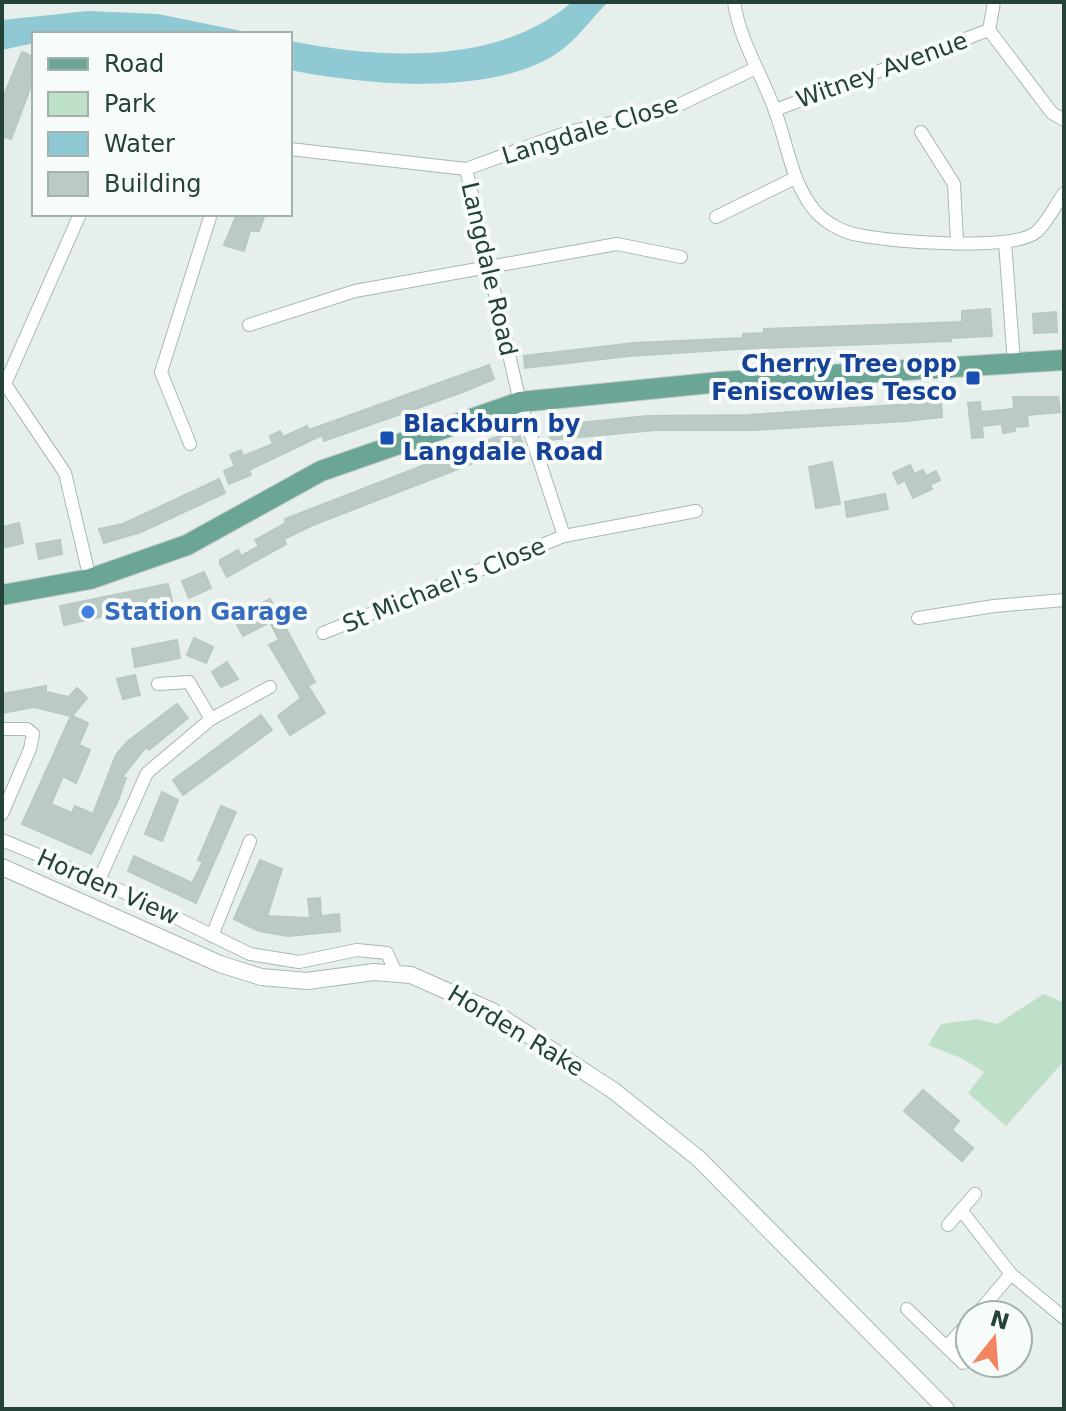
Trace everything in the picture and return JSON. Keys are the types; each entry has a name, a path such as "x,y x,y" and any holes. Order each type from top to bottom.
{"main road":[{"path":"2,595 90,579 187,545 321,471 520,402 720,382 1064,360"}],"street":[{"path":"734,2 740,31 775,110 795,178 817,213 833,225 856,235 911,242 1005,242 1035,233 1064,193"},
{"path":"994,2 989,30 1052,113 1064,120"},
{"name":"Witney Avenue","path":"775,110 989,30"},
{"name":"Langdale Close","path":"466,169 568,132 666,111 756,68"},
{"path":"921,132 954,184 957,242"},
{"name":"Langdale Road","path":"292,149 466,169 486,268 520,402"},
{"path":"716,217 795,178"},
{"path":"79,216 4,387 65,473 90,579"},
{"path":"190,444 161,372 210,216"},
{"path":"1005,242 1014,363"},
{"path":"249,325 355,291 617,244 681,257"},
{"name":"St Michael's Close","path":"520,402 564,536"},
{"name":"St Michael's Close","path":"323,633 564,536 696,511"},
{"path":"918,618 994,606 1064,600"},
{"path":"158,684 189,682 211,719"},
{"path":"99,880 147,773 211,719 270,687"},
{"path":"2,729 27,729 33,734 30,749 2,814"},
{"name":"Horden View","path":"2,840 99,880 250,954 299,962 357,950 387,953 396,973"},
{"path":"212,936 250,841"},
{"name":"Horden Rake","path":"2,867 220,964 261,977 307,981 396,973 428,981 492,1011 614,1091 732,1190 946,1409"},
{"path":"948,1225 975,1194"},
{"path":"961,1210 1011,1274 1064,1318"},
{"path":"990,1299 1011,1274"},
{"path":"907,1309 954,1352"},
{"path":"948,1345 954,1338"}],"green space":[{"path":"1044,994 1064,1003 1064,1061 1006,1126 968,1093 984,1072 961,1058 928,1045 941,1024 977,1019 997,1024"}],"water":[{"path":"572,2 608,2 556,54 528,68 497,77 426,84 389,83 292,70 292,41 362,52 437,52 510,38 542,23"},
{"path":"88,11 158,14 246,32 32,32 32,43 2,50 2,20"}],"building":[{"path":"22,52 32,56 32,83 11,139 2,136 2,100"},
{"path":"236,216 264,216 259,231 250,231 244,251 224,245"},
{"path":"990,309 992,336 951,338 951,341 629,356 525,368 524,356 634,343 743,338 743,334 764,333 764,329 962,322 962,311"},
{"path":"1056,312 1057,332 1034,333 1033,314"},
{"path":"489,365 494,379 324,441 322,435 249,470 251,475 229,484 224,471 235,466 230,455 241,450 243,456 273,444 270,436 280,431 283,437 307,426 309,430"},
{"path":"1013,397 1058,397 1060,412 1027,415 1028,426 1014,427 1015,431 1003,433 1002,424 982,426 983,437 972,438 968,403 980,402 981,412 1014,409"},
{"path":"941,402 942,417 906,421 755,430 656,430 550,440 548,426 648,416 748,415"},
{"path":"517,429 523,444 313,525 284,539 286,544 227,577 220,564 220,560 238,550 241,556 259,546 255,540 286,523 285,519"},
{"path":"832,462 840,504 816,508 809,467"},
{"path":"910,465 914,474 923,470 926,476 936,471 940,480 930,485 932,489 913,498 905,480 898,484 893,473"},
{"path":"219,479 225,493 141,532 104,543 99,529 123,524"},
{"path":"885,494 888,509 847,517 845,502"},
{"path":"19,523 23,543 2,548 2,527"},
{"path":"60,540 62,554 39,559 36,544"},
{"path":"204,572 211,588 189,598 182,581"},
{"path":"168,584 172,601 64,625 60,606"},
{"path":"270,599 315,682 308,686 325,713 290,735 278,716 301,698 269,645 279,640 270,622 243,636 233,617"},
{"path":"194,638 213,647 206,663 187,655"},
{"path":"177,640 180,658 135,667 132,649"},
{"path":"227,662 238,679 221,687 212,672"},
{"path":"135,675 140,695 123,699 117,679"},
{"path":"46,686 46,692 69,697 77,688 87,698 72,716 88,723 79,745 90,750 76,783 63,776 51,804 72,813 75,806 93,814 116,755 127,742 177,704 188,718 149,750 146,747 122,777 126,778 117,803 91,854 22,824 71,716 34,707 2,713 2,694"},
{"path":"261,715 272,730 183,795 173,780"},
{"path":"162,792 178,800 162,841 145,834"},
{"path":"221,806 236,812 196,903 128,871 134,856 192,883 203,862 198,860"},
{"path":"260,860 282,869 267,916 310,918 308,899 320,898 321,916 339,914 340,931 288,936 259,931 234,919"},
{"path":"923,1090 959,1121 952,1130 973,1148 962,1161 904,1111"}],"place":[{"name":"Cherry Tree opp Feniscowles Tesco","path":"973,378"},
{"name":"Blackburn by Langdale Road","path":"387,438"},
{"name":"Station Garage","path":"88,612"}]}
